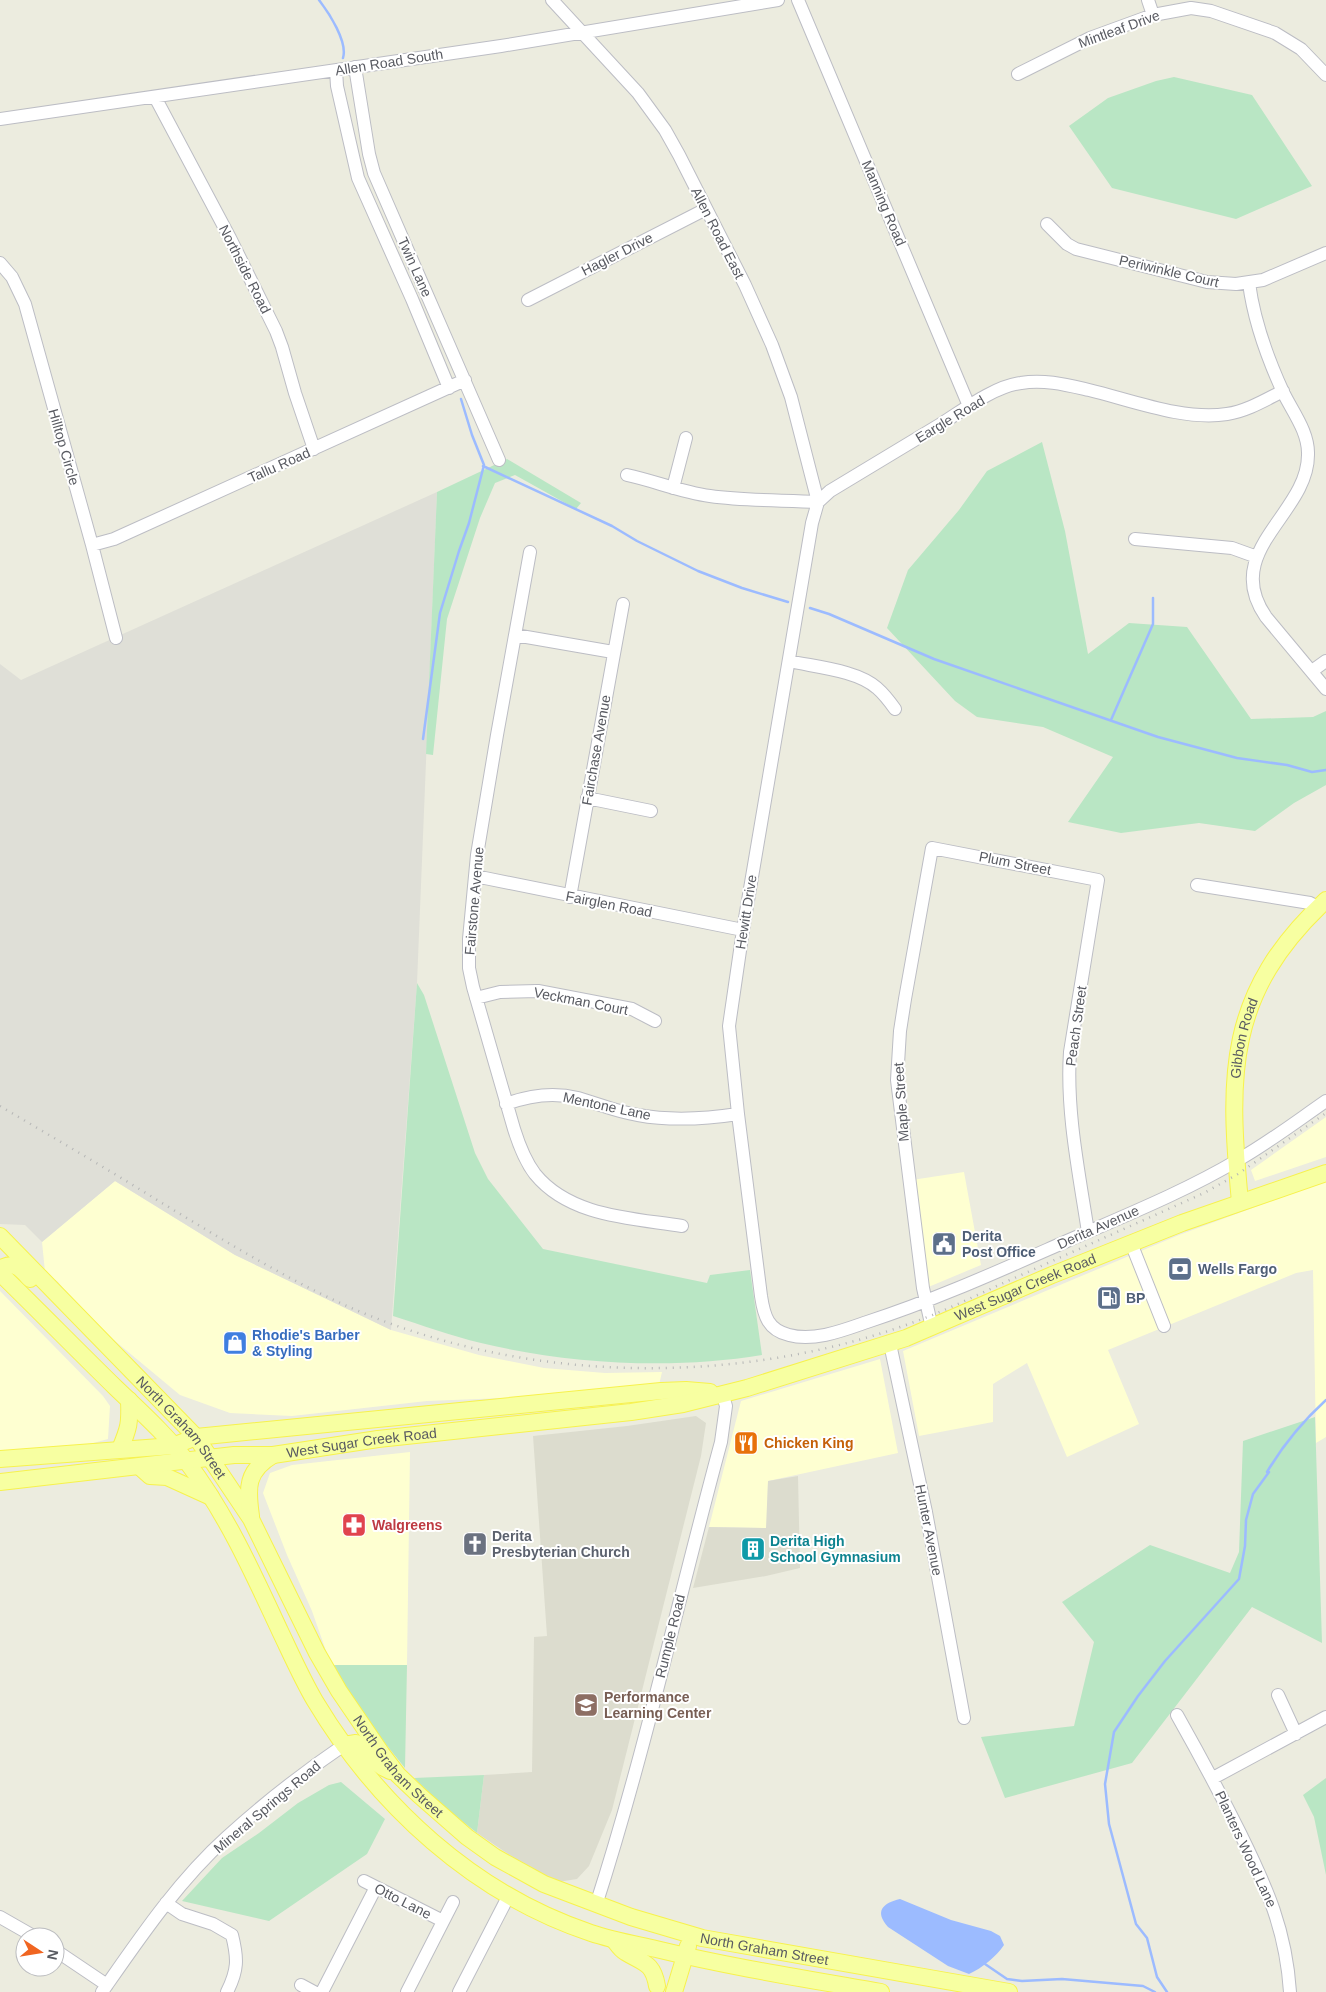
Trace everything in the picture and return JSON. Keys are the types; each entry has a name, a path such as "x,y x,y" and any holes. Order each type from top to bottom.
{"main road":[{"name":"Gibbon Road","path":"1240,1202 1237,1161 1236,1070 1244,1020 1270,965 1285,943 1322,904"},
{"name":"West Sugar Creek Road","path":"0,1482 140,1468 234,1455 273,1455 378,1439 660,1408 748,1388 890,1344 1131,1244 1240,1202 1326,1173"},
{"name":"North Graham Street","path":"0,1236 196,1437 251,1519 317,1653 364,1730 398,1775 466,1837 495,1857 544,1884 596,1905 691,1936 1009,1992"},
{"path":"0,1249 18,1253"},
{"path":"0,1269 9,1265 20,1268 39,1289 77,1316"},
{"name":"North Graham Street","path":"0,1273 129,1400 187,1462 211,1497 247,1561 308,1688 344,1745 388,1799 422,1834 472,1872 509,1896 566,1923 612,1939 685,1956 881,1992"},
{"name":"West Sugar Creek Road","path":"0,1459 174,1446 196,1437 661,1391 686,1390 722,1393"},
{"path":"120,1449 130,1423 129,1400"},
{"path":"489,1427 504,1421 531,1418 538,1415 542,1403"},
{"path":"251,1519 248,1500 249,1482 256,1468 273,1455"},
{"path":"140,1468 150,1476 167,1477 211,1497"},
{"path":"344,1745 356,1743 383,1768 398,1775"},
{"path":"656,1989 672,1930"},
{"path":"674,1992 691,1936"},
{"path":"612,1939 623,1951 650,1966 655,1974 656,1989"}],"street":[{"name":"Allen Road East","path":"552,0 638,94 660,122 745,285 780,366 791,397 818,502"},
{"name":"Allen Road South","path":"0,119 155,98 778,0"},
{"name":"Manning Road","path":"798,0 969,406"},
{"path":"1148,0 1153,15"},
{"name":"Mintleaf Drive","path":"1018,74 1090,38 1153,15 1191,8 1211,11 1275,34 1309,56 1326,75"},
{"name":"Twin Lane","path":"355,67 369,154 374,173 499,460"},
{"name":"Twin Lane","path":"336,70 337,86 358,178 406,284 449,388"},
{"name":"Northside Road","path":"155,98 230,238 272,324 282,348 294,393 314,449"},
{"name":"Hagler Drive","path":"528,300 706,209"},
{"name":"Periwinkle Court","path":"1047,224 1067,244 1093,254 1207,282 1249,283 1268,278 1326,253"},
{"name":"Hilltop Circle","path":"0,262 12,277 25,304 116,638"},
{"path":"1249,283 1256,323 1283,391 1302,428 1307,445 1308,463 1302,482 1257,558 1252,577 1254,591 1258,604 1266,617 1326,689"},
{"name":"Tallu Road","path":"92,545 114,538 465,380"},
{"name":"Eargle Road","path":"818,502 830,491 969,406 1005,387 1016,384 1034,382 1070,385 1202,416 1228,414 1252,406 1283,391"},
{"path":"673,488 686,438"},
{"path":"627,474 652,480 673,488 710,496 818,502"},
{"name":"Hewitt Drive","path":"770,1325 766,1318 761,1296 738,1114 730,1026 742,930 812,523 818,502"},
{"path":"1135,539 1232,548 1257,558"},
{"name":"Fairstone Avenue","path":"530,552 497,735 475,876 469,955 476,998 514,1129 527,1162 544,1183 562,1198 593,1210 682,1226"},
{"name":"Fairchase Avenue","path":"570,897 623,604"},
{"path":"515,635 613,652"},
{"path":"789,661 861,678 877,688 896,709"},
{"path":"1312,671 1326,661"},
{"path":"587,798 651,811"},
{"name":"Plum Street","path":"932,848 1098,880"},
{"name":"Maple Street","path":"932,848 900,1030 897,1080 925,1302 932,1328"},
{"name":"Fairglen Road","path":"475,876 570,897 742,930"},
{"name":"Peach Street","path":"1088,1232 1074,1131 1069,1069 1070,1052 1098,880"},
{"path":"1197,885 1322,904"},
{"name":"Veckman Court","path":"476,998 511,990 538,991 632,1009 655,1021"},
{"name":"Mentone Lane","path":"506,1104 522,1098 555,1095 579,1098 620,1112 641,1116 689,1119 738,1114"},
{"name":"Derita Avenue","path":"770,1325 774,1330 790,1336 811,1336 856,1326 925,1302 1088,1232 1237,1161 1326,1101"},
{"path":"1131,1244 1164,1326"},
{"name":"Hunter Avenue","path":"890,1344 926,1512 964,1718"},
{"name":"Rumple Road","path":"596,1905 613,1855 721,1442 726,1406 722,1393"},
{"path":"1278,1695 1296,1734"},
{"name":"Planters Wood Lane","path":"1177,1715 1213,1778 1263,1880 1285,1946 1290,1992"},
{"path":"1213,1778 1326,1717"},
{"name":"Mineral Springs Road","path":"105,1989 166,1903 226,1838 344,1745"},
{"name":"Otto Lane","path":"364,1881 443,1922"},
{"path":"322,1992 376,1887"},
{"path":"459,1992 509,1896"},
{"path":"407,1992 453,1902"},
{"path":"166,1903 182,1914 213,1924 232,1935 237,1954 237,1966 227,1992"},
{"path":"0,1917 18,1927"},
{"path":"65,1958 105,1989"},
{"path":"301,1985 314,1992"}],"shaded area":[{"path":"1174,77 1252,95 1312,186 1236,219 1112,188 1069,126 1108,98 1156,81"},
{"path":"1042,442 1065,531 1088,654 1129,623 1187,627 1251,719 1313,717 1326,711 1326,785 1294,803 1255,831 1199,823 1121,833 1068,822 1113,757 1043,727 977,717 955,701 887,628 908,570 959,510 987,471"},
{"path":"507,459 581,503 576,509 515,475 495,483 480,518 447,619 433,755 426,754 437,492"},
{"path":"437,492 417,983 391,1330 235,1255 115,1181 42,1242 25,1225 0,1224 0,664 21,680"},
{"path":"417,983 424,995 475,1153 488,1179 543,1249 707,1283 710,1275 750,1270 762,1355 728,1360 693,1362 657,1363 585,1360 549,1356 481,1343 393,1316"},
{"path":"1326,1117 1326,1157 1255,1181 1251,1170"},
{"path":"964,1172 981,1265 926,1288 912,1180"},
{"path":"115,1181 235,1255 391,1330 479,1355 544,1368 605,1373 662,1372 659,1385 533,1397 427,1401 292,1416 230,1413 180,1395 109,1336 58,1282 45,1272 42,1242"},
{"path":"1326,1181 1326,1437 1316,1443 1313,1270 1296,1273 1108,1350 1139,1424 1067,1457 1027,1363 993,1384 993,1422 919,1436 903,1351 1179,1235"},
{"path":"0,1291 103,1396 110,1406 108,1439 86,1445 0,1454"},
{"path":"880,1359 898,1453 768,1481 767,1528 709,1527 741,1401"},
{"name":"Performance Learning Center","path":"696,1416 706,1423 701,1456 612,1810 589,1866 577,1879 558,1882 523,1864 477,1833 484,1775 532,1772 534,1637 547,1636 533,1436 627,1426"},
{"path":"1315,1417 1322,1643 1252,1607 1132,1763 1005,1798 981,1737 1074,1726 1094,1642 1062,1602 1150,1545 1230,1573 1239,1552 1243,1441"},
{"path":"410,1452 407,1665 331,1665 312,1611 287,1555 263,1493 270,1473 292,1465"},
{"path":"798,1476 800,1568 766,1576 693,1588 709,1527 766,1528 768,1481"},
{"path":"331,1665 407,1665 405,1768 362,1715"},
{"path":"484,1775 477,1833 442,1805 414,1778"},
{"path":"1326,1778 1326,1875 1314,1817 1303,1795"},
{"path":"341,1782 385,1819 367,1854 269,1921 182,1901 222,1858 298,1803 329,1785"}],"water":[{"path":"900,1899 951,1920 991,1931 1000,1936 1004,1945 988,1962 969,1974 948,1966 888,1927 882,1916 882,1909 885,1905"}],"waterway":[{"path":"319,0 340,36 344,51 343,58"},
{"path":"423,739 440,613 469,523 484,465 461,399"},
{"path":"483,466 612,526 637,541 698,571 742,588 788,602"},
{"path":"1111,720 1153,624 1153,598"},
{"path":"810,608 829,614 934,659 1158,737 1237,758 1287,765 1312,772 1326,770"},
{"path":"1167,1992 1157,1977 1147,1938 1136,1924 1109,1824 1105,1784 1114,1732 1138,1696 1165,1661 1239,1579 1245,1546 1246,1520 1253,1494 1287,1443 1309,1416 1326,1400"},
{"path":"985,1964 1007,1979 1022,1981 1062,1979 1143,1986 1155,1992"}],"railway":[{"path":"0,1106 257,1260 356,1310 424,1335 495,1353 568,1364 642,1368 716,1365 789,1356 861,1339 930,1316 1204,1193 1238,1174 1326,1113"}],"place":[{"name":"Derita Post Office","path":"944,1244"},
{"name":"Wells Fargo","path":"1180,1269"},
{"name":"BP","path":"1109,1298"},
{"name":"Rhodie's Barber & Styling","path":"235,1343"},
{"name":"Chicken King","path":"746,1443"},
{"name":"Walgreens","path":"354,1525"},
{"name":"Derita Presbyterian Church","path":"475,1544"},
{"name":"Derita High School Gymnasium","path":"753,1549"},
{"name":"Performance Learning Center","path":"586,1705"}]}
